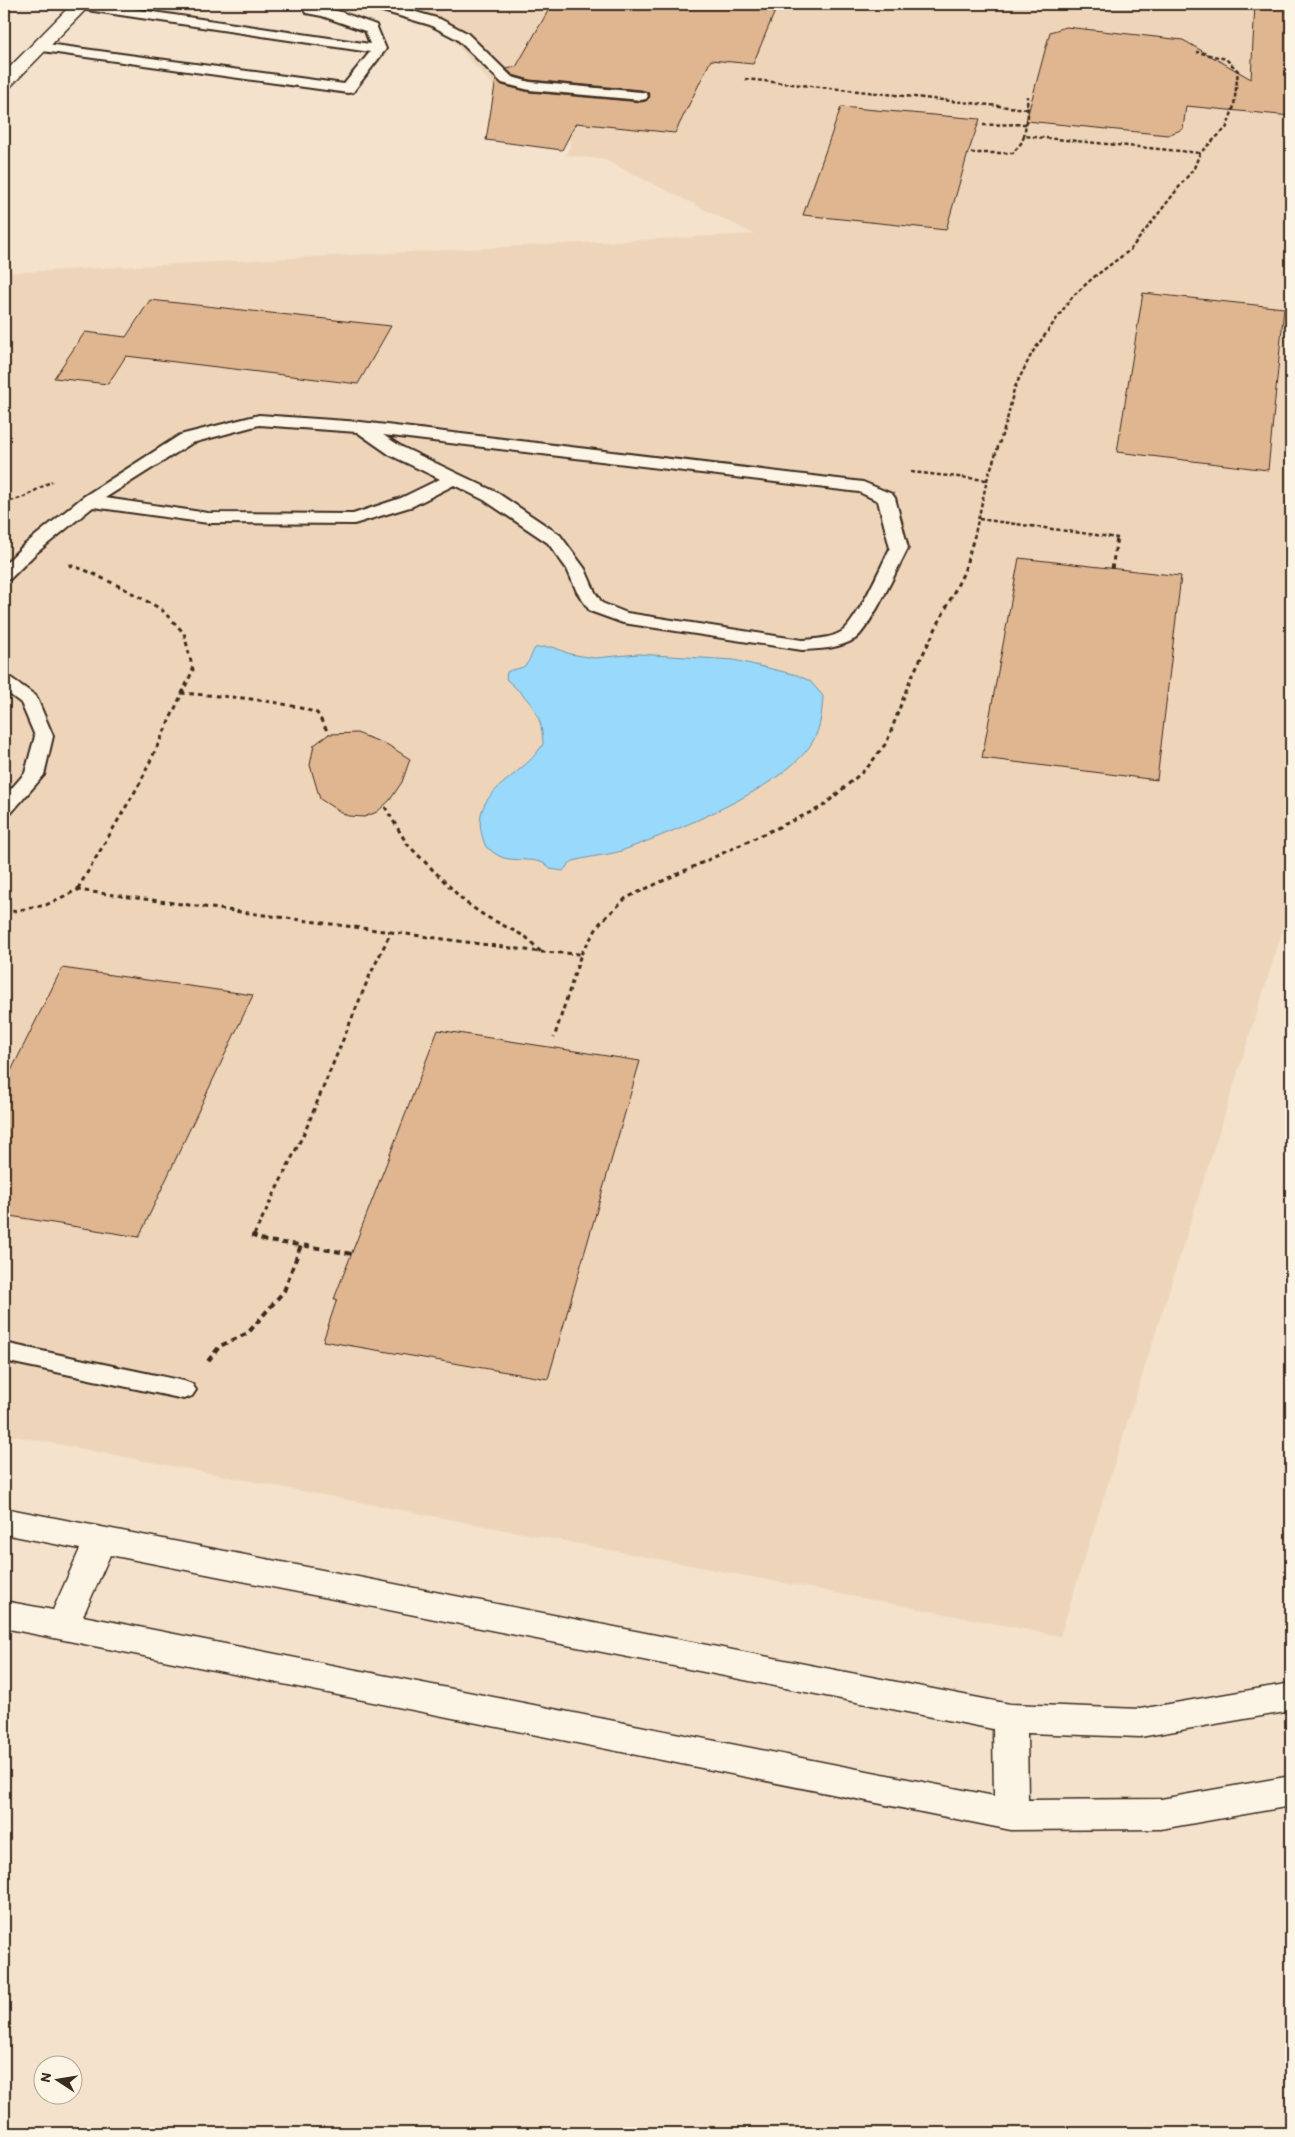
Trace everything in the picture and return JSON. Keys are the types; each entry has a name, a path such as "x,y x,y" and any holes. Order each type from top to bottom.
{"street":[{"path":"4,83 81,5"},
{"path":"4,1521 1010,1718 1140,1723 1291,1697"},
{"path":"62,1626 100,1540"},
{"path":"4,1614 1011,1815 1161,1814 1291,1791"},
{"path":"1010,1718 1011,1815"}],"lane":[{"path":"374,4 435,22 462,36 507,80 529,86 641,96"},
{"path":"81,5 379,49"},
{"path":"311,10 324,12 371,28 379,49"},
{"path":"40,47 348,89 379,49"},
{"path":"4,575 28,550 89,501 186,439 259,420 361,428 863,487 886,498 899,548 866,612 850,634 830,643 802,644 623,618 596,607 586,592 576,569 554,539 490,496 396,451 361,428"},
{"path":"89,501 208,518 354,519 407,502 453,479"},
{"path":"4,682 29,700 44,736 34,775 4,809"},
{"path":"4,1352 184,1390"}],"path":[{"path":"554,1038 582,954 590,936 609,913 626,898 822,807 867,768 887,742 910,680 934,636 964,572 979,519 987,480 1007,420 1014,389 1032,353 1073,296 1094,277 1130,250 1154,222 1194,168 1200,153 1227,127 1234,106 1238,71 1236,66 1214,54 1197,52"},
{"path":"745,79 1027,109"},
{"path":"970,154 1013,153 1022,142 1024,136 1027,96"},
{"path":"983,125 1013,126 1026,124"},
{"path":"1024,136 1200,153"},
{"path":"979,519 1118,537 1112,569"},
{"path":"78,568 121,587 161,609 184,634 193,670 180,694 140,783 78,890"},
{"path":"180,694 256,698 294,704 317,713 329,734"},
{"path":"384,806 407,844 440,874 465,902 485,916 526,936 542,952"},
{"path":"4,913 46,905 78,890 542,952 582,954"},
{"path":"352,1254 266,1241 253,1236 306,1129 369,977 391,932"},
{"path":"184,1390 220,1346 248,1333 284,1291 300,1245"}],"shaded area":[{"path":"352,4 1291,4 1291,904 1060,1636 4,1434 4,273 754,234 605,160 566,155 572,141 522,123 494,87 446,33"}],"water":[{"path":"553,647 570,654 595,658 638,654 734,660 797,675 810,681 823,696 818,730 813,741 800,758 779,775 726,806 668,833 621,851 573,861 563,871 551,869 541,862 504,858 486,847 481,828 481,813 487,800 496,789 521,769 543,744 537,714 528,700 506,679 507,672 523,667 535,648"}],"building":[{"path":"552,4 778,4 753,64 711,60 675,133 576,123 562,150 486,140 496,79 502,85 529,92 641,102 646,101 650,97 648,92 641,90 530,80 513,75 506,69 516,67"},
{"path":"1255,4 1291,4 1291,116 1186,106 1183,129 1168,135 1026,121 1050,32 1066,27 1183,40 1251,79"},
{"path":"841,107 980,119 968,153 946,230 803,215"},
{"path":"1143,293 1284,308 1268,470 1117,452"},
{"path":"150,300 391,326 358,384 126,356 108,384 54,378 85,332 126,337"},
{"path":"1019,558 1181,576 1157,780 982,758"},
{"path":"357,733 388,745 410,759 402,782 390,800 377,812 364,817 348,816 320,799 310,765 314,745 329,734"},
{"path":"62,968 253,995 139,1237 4,1215 4,1085"},
{"path":"438,1030 640,1061 548,1379 323,1341 337,1299 334,1299"}]}
